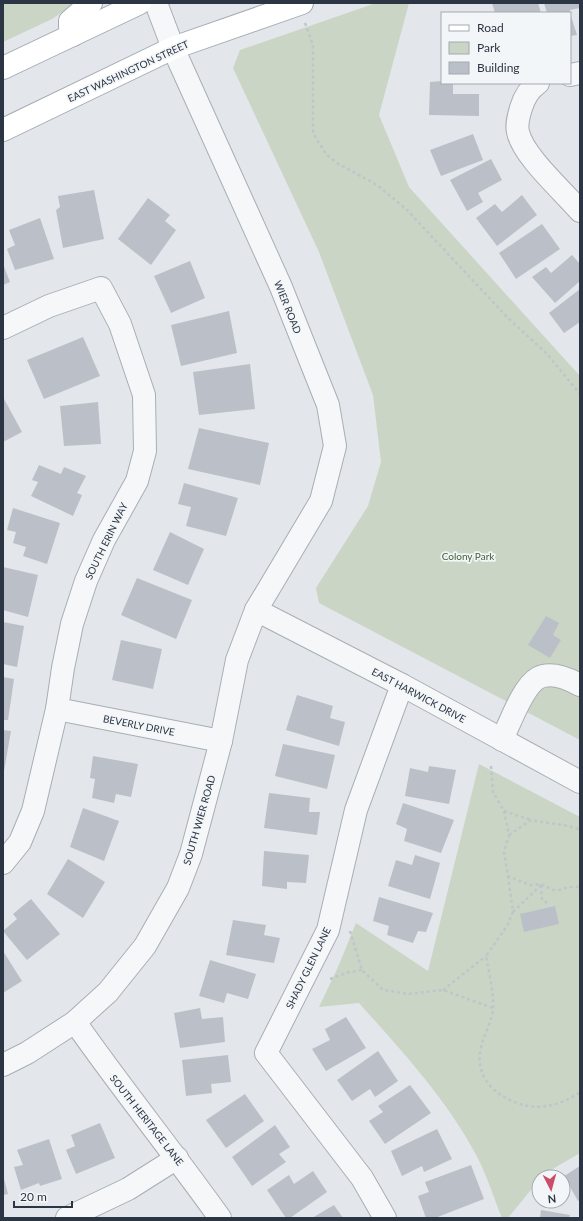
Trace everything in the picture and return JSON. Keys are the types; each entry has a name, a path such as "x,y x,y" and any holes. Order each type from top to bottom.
{"main road":[{"path":"73,35 70,27 70,21 91,3"},
{"path":"3,68 140,3"},
{"name":"EAST WASHINGTON STREET","path":"3,130 173,48 304,12"}],"street":[{"name":"WIER ROAD","path":"156,3 173,48 284,295 328,405 335,446 321,501 256,610"},
{"path":"536,84 533,86 524,99 518,118 517,130 523,146 580,211"},
{"name":"SOUTH ERIN WAY","path":"3,328 49,306 101,288 120,324 144,395 145,451 137,481 104,540 86,581 71,631 63,668 57,709 33,811 20,842 3,863"},
{"name":"EAST HARWICK DRIVE","path":"256,610 402,685 580,782"},
{"name":"SOUTH WIER ROAD","path":"3,1065 27,1053 75,1022 108,992 145,946 178,888 191,854 221,741 237,660 256,610"},
{"path":"502,740 527,689 538,678 551,676 568,679 580,685"},
{"name":"SHADY GLEN LANE","path":"385,1218 362,1178 266,1053 328,930 356,810 402,685"},
{"name":"BEVERLY DRIVE","path":"57,709 221,741"},
{"name":"SOUTH HERITAGE LANE","path":"75,1022 121,1088 177,1158 220,1218"},
{"path":"67,1218 128,1189 177,1158"}],"path":[{"path":"304,12 313,45 313,133 326,154 337,163 377,185 406,209 508,318 548,354 580,394"},
{"path":"443,990 486,956 507,926 512,912 508,876 504,858 509,835 504,811 493,792 491,766"},
{"path":"504,811 551,825 570,825 580,830"},
{"path":"509,835 531,820"},
{"path":"508,876 530,885 541,884 553,890 568,887 580,887"},
{"path":"541,884 542,900 546,902 547,906"},
{"path":"512,912 541,884"},
{"path":"350,930 362,970 383,990 408,994 443,990 493,1008"},
{"path":"486,956 493,1008 492,1020 481,1047 480,1056 483,1077 494,1090 510,1101 528,1106 564,1102 580,1092"},
{"path":"330,979 349,972 362,970"}],"green space":[{"path":"3,3 76,3 52,19 3,42"},
{"name":"Colony Park","path":"376,3 409,3 379,115 409,187 580,376 580,740 319,603 316,588 368,506 381,462 373,395 319,252 233,68 240,50"},
{"path":"479,764 580,817 580,1153 553,1169 531,1169 531,1190 508,1218 502,1218 478,1159 449,1111 421,1074 359,1003 319,1007 338,967 356,923 428,971"}],"building":[{"path":"492,3 538,3 541,12 495,12"},
{"path":"544,3 580,3 580,8 570,10 570,12 547,12"},
{"path":"571,16 577,35 571,36"},
{"path":"441,81 441,84 453,84 453,94 479,94 479,116 429,115 430,82"},
{"path":"473,134 483,160 441,176 430,150"},
{"path":"491,159 502,180 478,193 483,202 467,211 450,180"},
{"path":"94,190 104,239 63,248 56,210 60,207 58,196"},
{"path":"522,195 537,215 497,246 476,218 495,204 502,212"},
{"path":"148,198 170,215 165,221 176,230 151,265 118,239"},
{"path":"40,218 54,259 15,270 7,249 15,245 9,230"},
{"path":"542,224 560,249 516,279 499,253"},
{"path":"572,255 580,264 580,281 555,303 532,277 546,267 551,273"},
{"path":"190,261 205,298 171,313 154,276"},
{"path":"3,264 10,282 3,285"},
{"path":"580,289 580,322 564,333 549,313"},
{"path":"229,311 237,353 181,366 171,325"},
{"path":"83,337 100,376 44,399 27,360"},
{"path":"250,364 255,409 199,415 193,372"},
{"path":"3,397 22,432 3,442"},
{"path":"98,402 101,444 64,446 60,406"},
{"path":"199,428 269,443 260,485 188,469"},
{"path":"39,465 61,474 64,467 86,476 77,493 82,495 73,516 31,496 38,482 32,480"},
{"path":"184,483 238,498 226,536 186,526 191,507 178,504"},
{"path":"13,508 60,523 47,564 23,556 26,547 13,543 16,532 7,530"},
{"path":"170,532 204,549 188,585 153,570"},
{"path":"3,567 38,575 28,617 3,610"},
{"path":"137,578 192,600 176,639 121,615"},
{"path":"546,616 559,623 553,635 561,640 550,658 528,645"},
{"path":"3,622 24,626 17,667 3,664"},
{"path":"121,640 162,649 153,689 112,680"},
{"path":"3,677 14,679 8,720 3,720"},
{"path":"297,695 333,706 330,718 345,722 339,746 286,730"},
{"path":"3,730 11,731 4,771 3,771"},
{"path":"283,744 335,755 327,789 275,776"},
{"path":"93,756 138,764 131,797 116,794 114,803 92,798 95,779 90,778"},
{"path":"429,766 456,770 449,804 405,796 410,768 428,772"},
{"path":"269,793 310,798 309,812 320,812 317,835 264,828"},
{"path":"403,803 454,820 441,853 404,841 407,829 396,824"},
{"path":"83,808 119,821 104,861 70,847"},
{"path":"264,851 309,855 306,883 287,882 287,889 262,886"},
{"path":"415,855 440,863 430,899 388,886 396,860 412,865"},
{"path":"68,859 105,882 83,918 47,894"},
{"path":"379,897 433,913 426,932 418,931 413,943 387,935 389,926 373,921"},
{"path":"31,899 60,934 27,960 3,931 17,919 13,914"},
{"path":"555,906 559,924 524,932 520,914"},
{"path":"233,920 266,925 264,935 280,938 274,963 226,955"},
{"path":"3,951 22,981 3,993"},
{"path":"210,960 256,974 248,999 227,993 224,1003 199,996"},
{"path":"200,1008 202,1019 223,1017 225,1042 180,1048 174,1013"},
{"path":"346,1017 366,1048 326,1071 312,1049 330,1040 325,1029"},
{"path":"378,1051 398,1081 375,1097 370,1089 352,1101 337,1080"},
{"path":"228,1055 231,1082 211,1084 212,1093 186,1096 182,1060"},
{"path":"410,1085 431,1113 385,1144 369,1121 383,1112 378,1106"},
{"path":"245,1094 264,1121 226,1148 206,1120"},
{"path":"100,1123 115,1158 76,1174 66,1150 75,1146 71,1135"},
{"path":"275,1125 290,1147 279,1154 286,1162 252,1186 232,1157"},
{"path":"437,1129 452,1159 424,1172 422,1166 402,1176 391,1151"},
{"path":"49,1139 62,1179 40,1186 39,1183 21,1190 14,1167 23,1165 17,1150"},
{"path":"471,1165 484,1199 435,1218 426,1218 418,1196 429,1192 425,1182"},
{"path":"580,1166 580,1200 578,1201 571,1188 571,1172"},
{"path":"313,1171 327,1192 290,1218 286,1218 267,1190 289,1175 294,1184"},
{"path":"3,1175 8,1194 3,1195"},
{"path":"334,1205 343,1218 312,1218"},
{"path":"541,1210 570,1215 569,1218 540,1218"}]}
